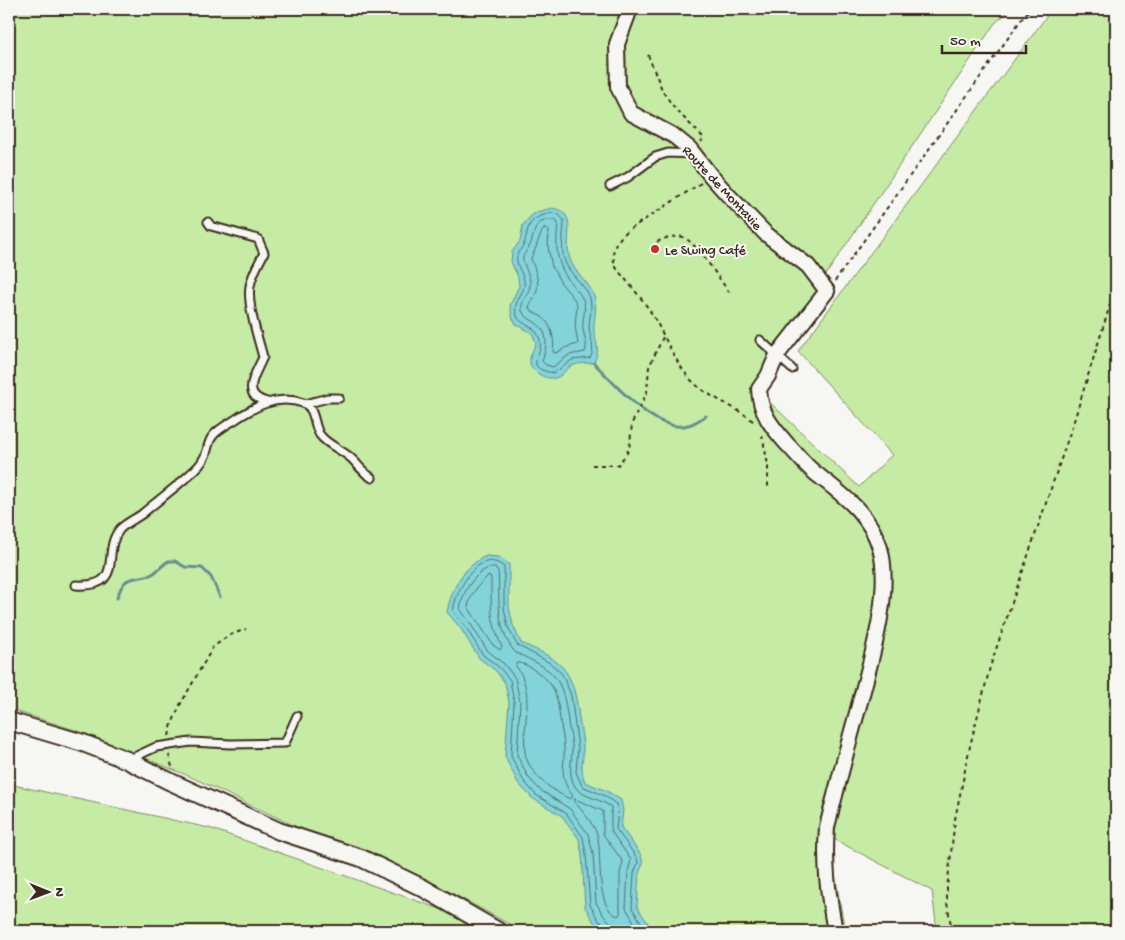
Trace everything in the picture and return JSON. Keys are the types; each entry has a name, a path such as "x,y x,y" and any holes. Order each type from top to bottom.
{"street":[{"name":"Route de Montavie","path":"630,9 617,44 618,87 631,113 674,136 690,148 711,176 766,234 808,266 827,290"},
{"path":"827,290 777,355 768,376 759,389 761,407 773,428 812,470 849,500 865,519 880,548 883,582 880,613 872,656 827,826 825,854 835,931"},
{"path":"9,720 83,743 127,760 177,785 280,831 361,858 424,888 498,931"}],"lane":[{"path":"610,186 628,177 655,157 668,153 694,154"},
{"path":"208,222 212,226 258,239 264,253 256,268 250,287 252,312 263,357 253,374 251,385 254,395 258,400 268,402"},
{"path":"760,340 792,369"},
{"path":"305,404 328,398 339,398"},
{"path":"76,585 90,586 101,582 111,567 113,546 116,535 121,528 189,475 204,458 212,436 261,404 278,400 292,400 305,404 312,410 318,433 323,439 353,460 363,472 372,478"},
{"path":"127,760 156,747 191,742 230,744 284,743 297,716"}],"path":[{"path":"827,290 1030,9"},
{"path":"630,229 615,244 613,261 617,269 650,312 682,368 699,388 738,410 757,425"},
{"path":"657,242 667,237 686,238 694,244 729,292"},
{"path":"952,931 947,904 947,888 955,819 972,737 990,668 1073,424 1110,305 1116,292"},
{"path":"592,465 612,466 618,465 622,461 630,444 632,423 647,392 649,367 664,335"},
{"path":"759,429 766,450 768,489"},
{"path":"177,785 167,746 177,711 213,647 228,636 246,629"}],"green space":[{"path":"9,9 1012,9 995,23 829,270 760,393 859,487 892,455 798,351 1052,9 1116,9 1116,931 937,931 932,891 828,836 845,931 522,931 437,885 331,843 191,777 84,733 9,709"},
{"path":"9,784 209,828 460,916 487,931 9,931"}],"water":[{"path":"552,208 566,215 569,228 568,252 570,259 574,268 594,295 596,308 594,330 597,352 594,363 574,365 569,367 560,376 549,378 539,374 532,367 530,358 536,343 532,333 516,324 512,317 510,305 519,286 518,277 511,262 512,252 520,241 523,225 537,212"},
{"path":"486,556 499,557 509,564 509,607 513,625 521,643 536,649 557,662 569,678 577,701 582,736 583,777 585,782 607,791 621,800 623,811 621,827 641,855 643,864 639,873 637,907 648,923 649,931 606,931 595,924 585,907 582,855 579,839 562,816 532,798 518,783 505,757 509,702 505,683 496,671 479,658 461,629 447,612 455,586 471,566"}],"waterway":[{"path":"594,363 636,405 663,422 676,426 688,425 706,416"},
{"path":"117,598 126,581 153,574 169,561 175,561 185,567 202,568 211,577 220,597"}],"place":[{"name":"Le Swing Café","path":"655,249"}]}
